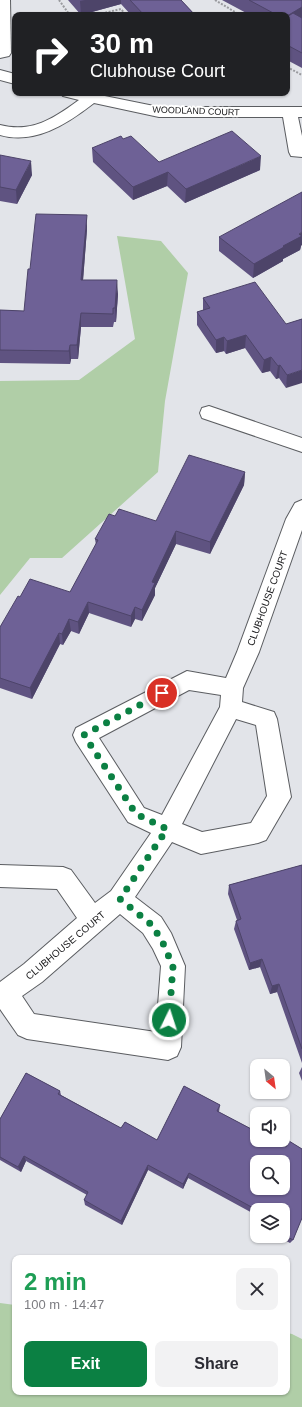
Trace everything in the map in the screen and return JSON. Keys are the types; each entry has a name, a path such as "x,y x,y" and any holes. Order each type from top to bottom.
{"street":[{"path":"0,54 4,53 3,0"},
{"path":"0,75 12,79"},
{"name":"WOODLAND COURT","path":"82,96 159,112 296,113"},
{"path":"0,130 8,134 20,134 53,124 67,117 91,98"},
{"path":"296,113 297,152 302,152"},
{"path":"209,413 302,445"},
{"name":"CLUBHOUSE COURT","path":"3,995 33,973 93,920 120,899 167,829 231,698 296,519 302,508"},
{"path":"187,680 231,698 266,719 279,797 258,832 200,843 136,814 84,735 187,680"},
{"path":"0,876 63,878 93,920"},
{"path":"3,995 27,1026 168,1047 173,966 162,941 152,925 120,899"}],"path":[{"path":"59,0 69,12"},
{"path":"215,0 235,12"},
{"path":"108,12 120,9 123,12"},
{"path":"290,69 302,75"}],"green space":[{"path":"117,236 161,241 188,273 165,401 158,472 62,558 30,558 0,595 0,381 79,380 135,339"},
{"path":"0,1303 12,1305 12,1395 290,1395 290,1334 302,1339 302,1407 0,1407"}],"building":[{"path":"130,0 181,0 192,12 141,12"},
{"path":"249,0 302,0 302,7 290,14 290,12 271,12"},
{"path":"293,13 302,18 302,53 290,47 290,15"},
{"path":"232,131 261,156 186,189 168,172 133,187 92,148 121,136 123,139 131,136 159,162"},
{"path":"0,155 31,161 16,190 0,187"},
{"path":"302,192 302,232 299,234 302,236 254,264 219,237"},
{"path":"36,214 87,215 81,280 117,280 115,308 113,308 113,314 81,313 77,345 70,345 69,351 0,350 0,310 24,311"},
{"path":"255,282 286,324 302,319 302,370 287,375 280,365 278,366 271,357 264,360 246,335 227,341 224,337 216,340 197,312 210,308 203,298"},
{"path":"189,455 245,472 210,542 176,531 152,582 155,583 142,610 135,607 131,616 88,602 78,622 69,619 62,634 59,633 30,688 0,678 0,627 30,579 70,592 98,540 95,539 109,514 115,516 119,509 156,521"},
{"path":"302,865 302,1049 279,984 272,986 262,959 250,963 236,921 241,919 229,885"},
{"path":"26,1073 60,1091 58,1094 121,1128 125,1122 157,1140 184,1086 220,1105 217,1111 250,1128 250,1147 290,1147 290,1142 302,1149 302,1218 293,1240 290,1238 290,1203 250,1203 250,1206 189,1173 183,1184 148,1165 121,1221 84,1200 88,1192 24,1156 18,1167 0,1157 0,1119"}],"route":[{"path":"162,693 84,735 136,814 167,829 120,899 152,925 162,941 173,966 169,1020"}]}
